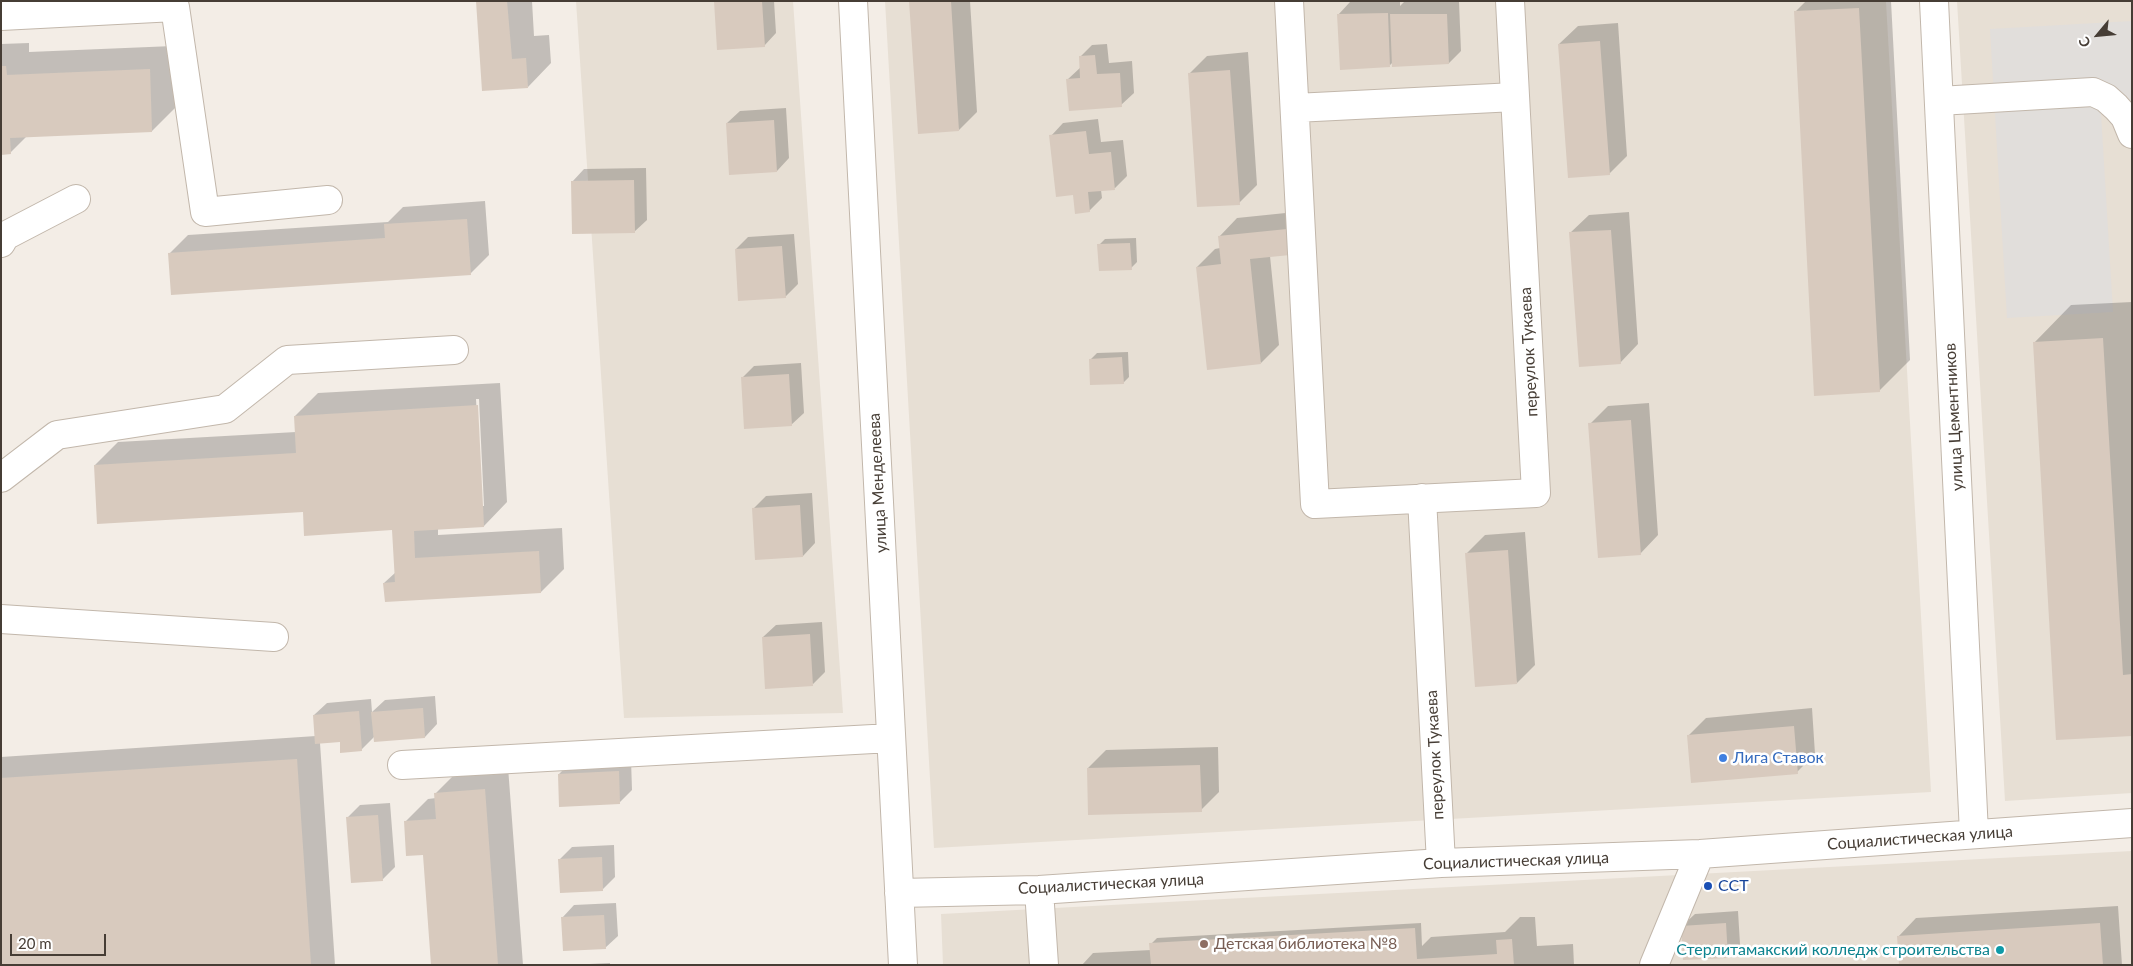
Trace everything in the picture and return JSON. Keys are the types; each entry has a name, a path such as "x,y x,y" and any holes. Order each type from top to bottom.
{"street":[{"name":"улица Менделеева","path":"853,1 903,965"},
{"name":"переулок Тукаева","path":"1289,1 1315,504 1536,492 1510,1"},
{"name":"улица Цементников","path":"1934,1 1974,833"},
{"path":"1,16 175,7 205,212 328,200"},
{"path":"1939,101 2093,92 2106,98 2125,116 2132,134"},
{"path":"1294,108 1515,97"},
{"path":"1,243 5,236 76,199"},
{"path":"4,469 57,435 225,409 287,360 454,350"},
{"name":"переулок Тукаева","path":"1422,498 1441,863"},
{"path":"1,618 274,638"},
{"path":"402,765 891,738"},
{"name":"Социалистическая улица","path":"899,893 1039,890 1441,863 1700,854 2132,823"},
{"path":"1654,965 1700,854"},
{"path":"1039,890 1044,965"}],"shaded area":[{"path":"576,1 793,1 843,713 624,718"},
{"path":"885,1 1886,1 1931,792 934,848"},
{"path":"1957,1 2132,1 2132,793 2005,801"},
{"path":"2132,21 2132,112 2101,114 2113,312 2007,318 1990,29"},
{"path":"2132,851 2132,965 943,965 941,914"}],"building":[{"path":"476,1 507,1 512,59 526,58 528,88 482,91"},
{"path":"714,1 762,1 765,47 717,50"},
{"path":"909,1 951,1 959,131 918,134"},
{"path":"1859,8 1880,392 1814,396 1794,11"},
{"path":"1388,13 1390,67 1340,70 1337,14"},
{"path":"1390,14 1447,14 1449,64 1392,67"},
{"path":"1600,41 1610,175 1568,178 1558,44"},
{"path":"1095,55 1097,74 1120,73 1122,107 1069,111 1066,79 1080,78 1079,56"},
{"path":"1,66 6,66 7,75 150,69 152,132 10,138 11,154 1,155"},
{"path":"1230,70 1240,205 1197,207 1188,73"},
{"path":"774,120 777,172 729,175 726,123"},
{"path":"1086,131 1089,154 1111,152 1115,190 1088,192 1090,212 1075,214 1073,195 1056,197 1049,135"},
{"path":"634,180 635,233 572,234 571,181"},
{"path":"467,219 471,275 171,295 168,253 385,238 384,224"},
{"path":"1287,229 1290,255 1250,259 1261,364 1207,370 1196,267 1221,264 1218,236"},
{"path":"1611,230 1621,364 1579,367 1569,232"},
{"path":"1130,243 1132,270 1099,271 1097,244"},
{"path":"782,246 786,298 738,301 735,249"},
{"path":"2103,338 2123,675 2132,674 2132,736 2056,740 2033,342"},
{"path":"1122,357 1124,384 1090,385 1089,359"},
{"path":"789,374 792,426 744,429 741,377"},
{"path":"478,405 484,527 414,531 415,558 539,551 541,593 385,602 383,583 395,582 392,530 304,536 303,512 97,524 94,465 296,453 294,416"},
{"path":"1631,420 1641,555 1598,558 1588,423"},
{"path":"800,505 803,557 755,560 752,508"},
{"path":"1508,550 1517,684 1475,687 1465,553"},
{"path":"810,634 813,686 765,689 762,637"},
{"path":"423,708 425,738 374,742 371,712"},
{"path":"359,711 362,751 340,753 340,742 315,744 313,715"},
{"path":"1794,726 1798,774 1691,783 1687,735"},
{"path":"297,759 311,965 1,965 1,778"},
{"path":"1200,765 1202,812 1088,815 1087,768"},
{"path":"619,771 620,804 559,807 558,774"},
{"path":"485,789 498,965 431,965 423,855 406,856 404,821 436,819 434,793"},
{"path":"378,815 383,881 351,883 346,817"},
{"path":"602,857 603,891 560,893 558,859"},
{"path":"604,915 606,949 563,951 561,917"},
{"path":"1726,923 1728,958 1683,960 1681,926"},
{"name":"Стерлитамакский колледж строительства","path":"2100,923 2103,965 1899,965 1897,936"},
{"path":"1415,928 1417,959 1497,954 1496,940 1512,939 1514,965 1151,965 1149,943"}],"place":[{"name":"Лига Ставок","path":"1723,758"},
{"name":"ССТ","path":"1708,886"},
{"name":"Детская библиотека №8","path":"1204,944"},
{"name":"Стерлитамакский колледж строительства","path":"2000,950"}]}
